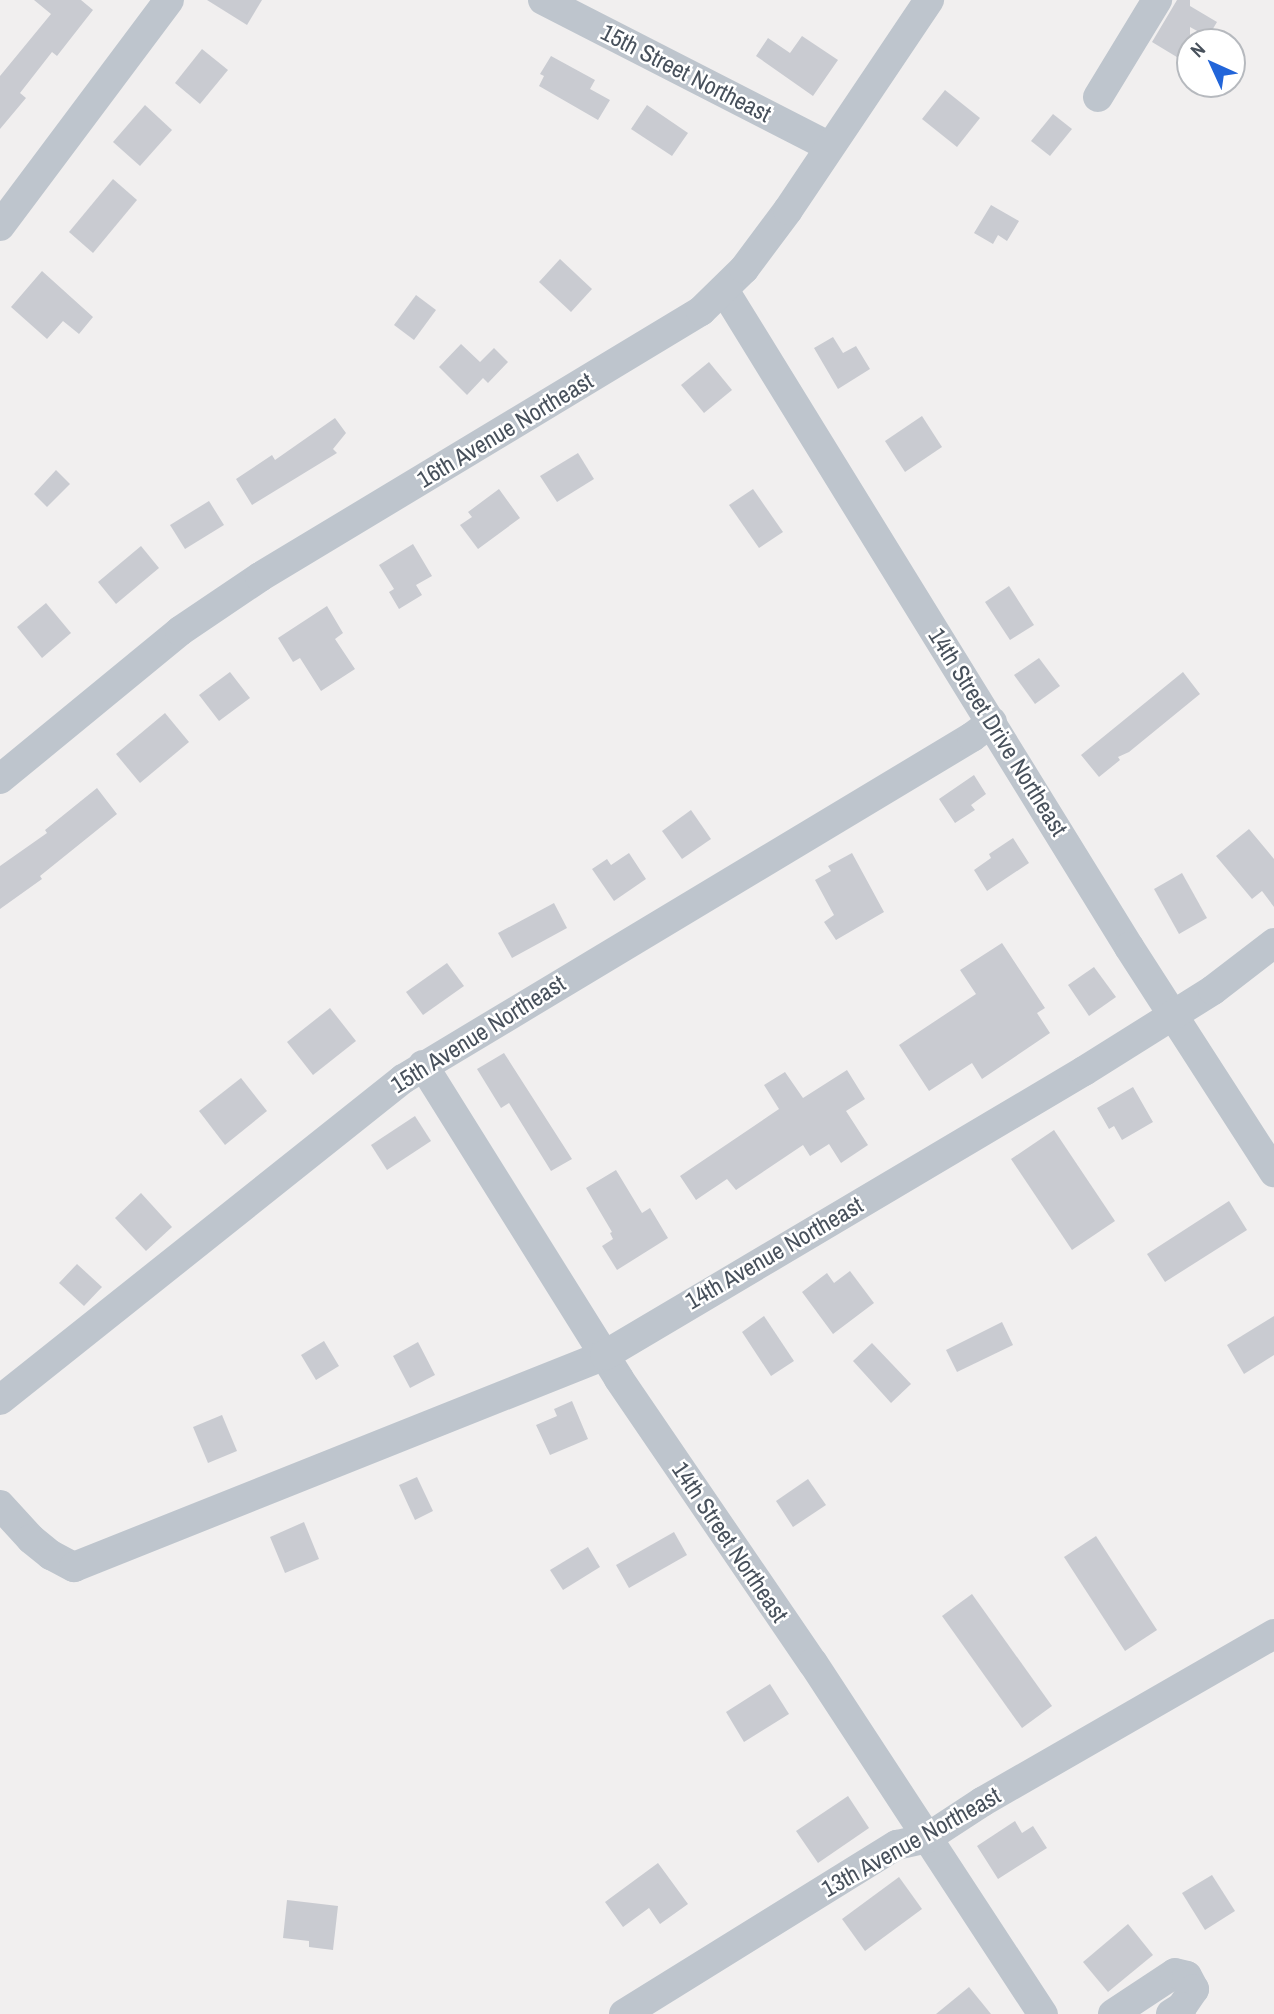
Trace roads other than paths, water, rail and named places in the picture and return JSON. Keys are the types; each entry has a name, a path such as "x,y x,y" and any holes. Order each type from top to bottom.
{"street":[{"name":"15th Street Northeast","path":"543,0 828,146"},
{"name":"16th Avenue Northeast","path":"0,779 180,631 260,577 673,330 724,290 788,210 828,146 929,0"},
{"path":"1098,97 1157,0"},
{"path":"0,226 158,4"},
{"name":"14th Street Drive Northeast","path":"724,290 1129,947 1175,1014 1274,1172"},
{"name":"15th Avenue Northeast","path":"0,1400 423,1065 972,737 992,722"},
{"name":"14th Avenue Northeast","path":"0,1505 31,1539 51,1555 74,1567 605,1355 1084,1072 1213,990 1274,943"},
{"name":"14th Street Northeast","path":"423,1065 605,1355 1044,2014"},
{"name":"13th Avenue Northeast","path":"625,2014 897,1845 927,1838 982,1802 1274,1634"},
{"path":"1113,2014 1175,1973 1187,1976 1194,1989 1182,2007 1171,2014"}]}
